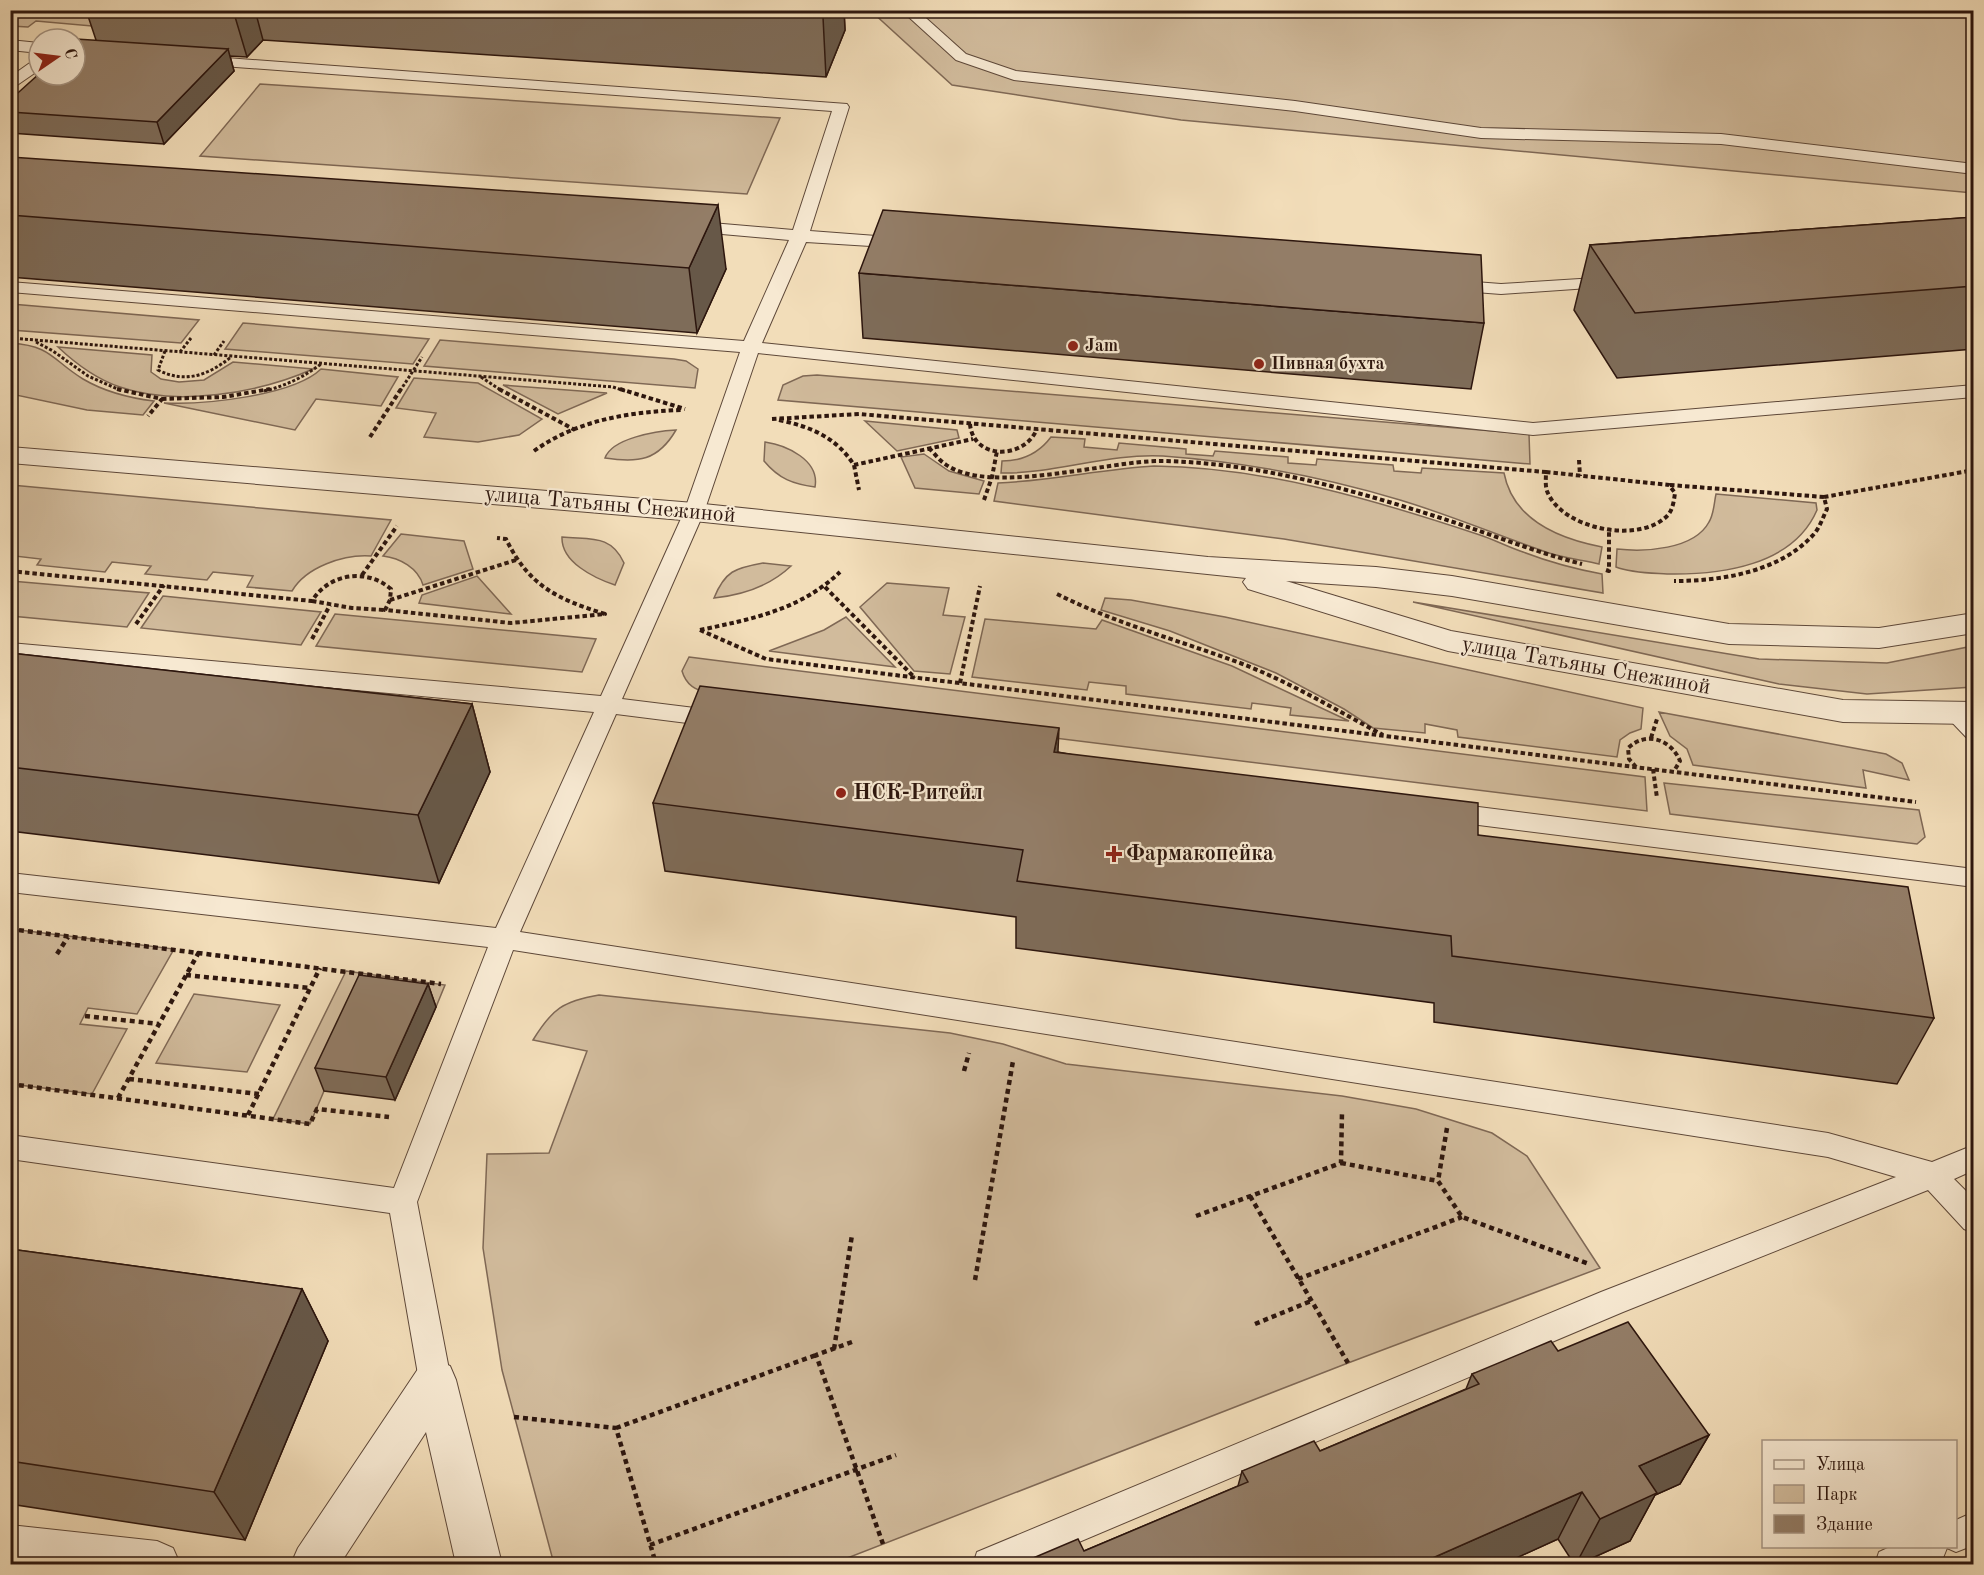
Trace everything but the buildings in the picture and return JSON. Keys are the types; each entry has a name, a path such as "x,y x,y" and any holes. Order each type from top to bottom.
{"street":[{"name":"улица Татьяны Снежиной","path":"10,455 694,512 1208,566 1376,577 1452,586 1729,634 1879,638 1974,623"},
{"name":"улица Татьяны Снежиной","path":"1208,566 1448,641 1843,711 1968,719"},
{"path":"314,1564 435,1380"},
{"path":"435,1380 479,1564"},
{"path":"10,1547 157,1564"}],"lane":[{"path":"908,10 961,57 1014,75 1295,106 1481,132 1721,139 1974,169"},
{"path":"10,45 27,47"},
{"path":"183,59 841,107 800,236 751,347 694,512 504,939 403,1202 435,1380"},
{"path":"10,85 27,72"},
{"path":"671,224 919,245"},
{"path":"1429,284 1500,289 1631,281"},
{"path":"10,287 751,347 1533,429 1974,391"},
{"path":"10,650 608,705 738,722"},
{"path":"1425,809 1972,882"},
{"path":"10,882 504,939 1828,1145 1933,1175 1974,1220"},
{"path":"10,1147 403,1202"},
{"path":"989,1564 1601,1307 1933,1175 1974,1156"},
{"path":"1957,1536 1974,1527"},
{"path":"1891,1564 1927,1548"}],"path":[{"path":"10,338 613,387 685,410 659,410 609,417 555,437 534,451"},
{"path":"30,339 48,345 79,371 108,387 136,396 162,399 208,398 259,390 306,376 322,363"},
{"path":"165,351 158,370 177,378 196,377 210,373 231,356"},
{"path":"370,436 423,355"},
{"path":"480,376 499,389 575,430"},
{"path":"148,416 162,399"},
{"path":"859,490 854,465 846,450 830,436 806,425 772,419 859,414 1824,497 1974,470"},
{"path":"970,423 969,431 973,439 982,446 997,451 1011,451 1026,446 1038,429"},
{"path":"854,465 973,439"},
{"path":"929,448 933,456 954,469 992,477 1030,477 1101,465 1160,461 1253,472 1366,495 1445,519 1541,555 1591,567"},
{"path":"984,500 992,477 997,451"},
{"path":"1546,472 1546,490 1553,502 1565,513 1582,523 1609,530 1643,529 1659,523 1670,513 1674,501 1675,493 1669,485"},
{"path":"1668,580 1704,580 1748,573 1784,556 1814,533 1827,509 1824,497"},
{"path":"362,575 398,526 408,527"},
{"path":"1609,530 1609,571"},
{"path":"10,571 164,585 312,601 330,605 511,623 605,614 566,602 547,592 524,572 506,539 495,538"},
{"path":"390,600 516,560"},
{"path":"1600,569 1618,572"},
{"path":"840,572 825,587 779,611 700,630 766,659 1916,802"},
{"path":"312,601 322,587 342,578 362,575 383,580 391,588 390,600 385,610"},
{"path":"134,627 164,585"},
{"path":"960,683 980,586"},
{"path":"825,587 915,678"},
{"path":"1057,594 1100,615 1181,641 1262,673 1292,686 1385,736"},
{"path":"309,646 330,605"},
{"path":"1650,738 1659,712"},
{"path":"1637,767 1629,759 1628,748 1636,741 1650,738 1667,744 1679,755 1680,761 1674,772"},
{"path":"1653,769 1657,801"},
{"path":"10,929 445,985"},
{"path":"57,954 68,937"},
{"path":"118,1098 199,952"},
{"path":"249,1115 320,968"},
{"path":"186,975 310,988"},
{"path":"85,1016 159,1024"},
{"path":"975,1280 1013,1060"},
{"path":"129,1080 259,1094"},
{"path":"10,1084 310,1124 317,1109 390,1118"},
{"path":"1341,1163 1342,1107"},
{"path":"1449,1119 1438,1181 1462,1217 1600,1268"},
{"path":"1196,1216 1341,1163 1438,1181"},
{"path":"1250,1196 1348,1363"},
{"path":"1298,1279 1462,1217"},
{"path":"834,1349 852,1235"},
{"path":"1256,1324 1311,1301"},
{"path":"514,1417 616,1428 852,1342"},
{"path":"816,1355 883,1544"},
{"path":"616,1428 656,1564"},
{"path":"650,1545 896,1455"}],"green space":[{"path":"10,11 108,11 92,26 36,21 28,27 11,26"},
{"path":"871,11 1973,11 1973,193 1181,120 952,85"},
{"path":"260,84 780,118 747,194 200,156"},
{"path":"11,304 199,320 181,343 11,330"},
{"path":"243,323 429,339 413,364 225,349"},
{"path":"440,340 674,359 686,361 698,369 695,388 424,366"},
{"path":"11,343 44,351 83,379 100,388 154,401 143,415 87,410 11,394"},
{"path":"58,347 152,355 151,372 161,379 179,382 204,380 233,362 313,369 243,391 167,396 142,393 111,384 87,370"},
{"path":"321,369 398,377 381,406 316,399 295,430 164,403 246,397 290,386"},
{"path":"817,375 1529,434 1530,464 778,400 783,385 803,376"},
{"path":"414,378 478,383 542,419 519,435 478,442 424,437 436,413 396,408"},
{"path":"503,385 607,393 558,414"},
{"path":"865,421 957,430 959,438 897,451"},
{"path":"676,430 662,448 646,458 627,460 605,458 616,445 636,437"},
{"path":"1051,437 1085,439 1084,447 1117,450 1119,443 1186,449 1186,454 1213,456 1215,451 1288,457 1288,463 1316,465 1317,459 1393,465 1394,471 1421,473 1422,468 1504,473 1517,503 1541,525 1570,539 1602,547 1599,564 1552,554 1400,500 1313,478 1253,466 1163,456 1143,456 1042,470 1001,473 1002,461 1016,460 1030,455 1041,448"},
{"path":"765,442 791,450 807,462 815,477 815,487 793,482 775,472 764,461"},
{"path":"924,454 949,471 984,481 979,494 915,488 901,457"},
{"path":"1154,466 1237,472 1360,498 1480,535 1552,562 1602,574 1603,593 1284,539 994,501 998,483"},
{"path":"11,485 391,520 371,556 349,557 327,564 306,575 292,591 247,587 253,576 213,572 207,580 145,574 151,566 112,562 105,572 37,565 41,559 15,556 11,562"},
{"path":"1716,494 1816,503 1817,510 1806,529 1791,544 1753,563 1731,569 1688,574 1641,572 1616,567 1617,549 1641,550 1668,547 1680,544 1702,531 1713,512"},
{"path":"401,534 464,541 473,569 423,585 421,579 408,565 383,556"},
{"path":"562,537 599,540 613,547 624,563 615,585 580,568 567,554"},
{"path":"763,563 791,566 765,584 735,595 714,598 722,582 732,572"},
{"path":"477,576 511,614 419,603 422,595"},
{"path":"10,581 149,593 127,627 11,616"},
{"path":"887,583 949,588 943,615 965,617 950,674 914,671 860,607"},
{"path":"163,596 321,612 301,645 141,628"},
{"path":"1105,598 1131,600 1225,617 1643,708 1641,729 1620,740 1617,757 1458,737 1457,730 1425,724 1425,733 1373,728 1344,709 1276,673 1170,631 1101,610"},
{"path":"1413,602 1759,659 1887,663 1973,646 1973,687 1867,694 1779,684"},
{"path":"335,614 596,639 582,672 316,646"},
{"path":"846,617 895,667 769,651 824,630"},
{"path":"985,619 1096,629 1102,620 1232,666 1349,721 1290,715 1291,708 1252,703 1251,709 1126,694 1126,686 1089,682 1087,690 972,677"},
{"path":"689,657 1645,777 1647,811 714,696 694,688 684,677 682,671"},
{"path":"1659,712 1886,754 1902,763 1909,780 1863,770 1866,788 1693,765 1687,749 1670,736"},
{"path":"1664,783 1919,810 1925,837 1917,844 1670,814"},
{"path":"11,929 174,949 137,1014 88,1008 80,1024 127,1029 92,1094 11,1084"},
{"path":"346,971 445,985 436,1007 324,1091 310,1124 273,1119"},
{"path":"194,994 280,1005 247,1072 156,1063"},
{"path":"599,995 950,1033 1003,1044 1066,1064 1342,1096 1416,1109 1492,1133 1527,1156 1600,1268 1348,1363 832,1564 554,1564 502,1370 483,1248 487,1154 549,1153 587,1051 533,1040 546,1021 560,1008 576,1000"}],"place":[{"name":"Jam","path":"1073,346"},
{"name":"Пивная бухта","path":"1259,364"},
{"name":"НСК-Ритейл","path":"841,793"},
{"name":"Фармакопейка","path":"1114,854"}]}
